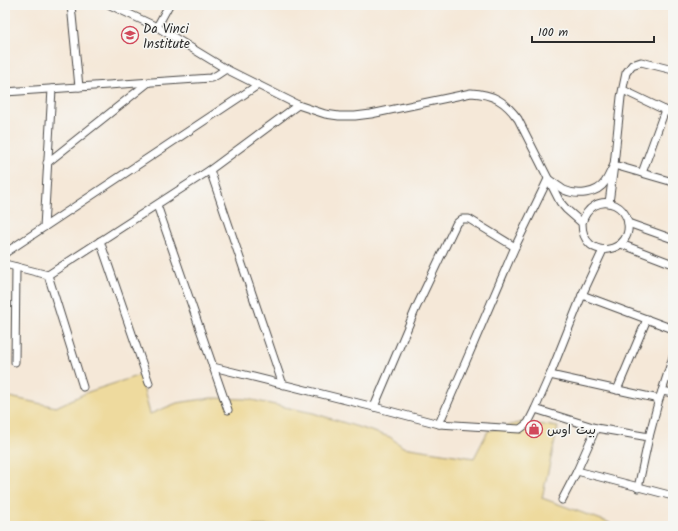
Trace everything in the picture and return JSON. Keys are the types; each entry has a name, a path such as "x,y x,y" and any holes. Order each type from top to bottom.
{"street":[{"path":"71,5 79,87"},
{"path":"110,5 157,27 226,69 298,105 325,114 355,116 471,94 482,94 493,97 503,102 512,110 560,202 582,223"},
{"path":"157,27 169,5"},
{"path":"609,204 623,90 628,68 641,62 673,70"},
{"path":"5,92 211,78 226,69"},
{"path":"47,163 150,82"},
{"path":"5,253 258,85"},
{"path":"44,227 52,89"},
{"path":"623,90 673,114"},
{"path":"5,264 48,275 210,170 298,105"},
{"path":"642,173 665,110"},
{"path":"614,165 673,182"},
{"path":"548,179 564,190 581,194 590,192 604,183 614,165"},
{"path":"210,170 283,385"},
{"path":"439,424 515,247 548,179"},
{"path":"603,203 609,204 622,210 626,216 628,230 627,235 621,244 603,250 591,245 587,241 582,229 582,223 587,212 592,208 603,203"},
{"path":"157,205 228,410"},
{"path":"374,407 416,308 456,224 462,219 469,219 515,247"},
{"path":"628,223 673,238"},
{"path":"100,241 149,383"},
{"path":"621,244 673,264"},
{"path":"213,367 439,424 520,429 528,423 535,409 582,295 603,250"},
{"path":"15,362 16,267"},
{"path":"48,275 83,387"},
{"path":"582,295 673,329"},
{"path":"617,390 647,319"},
{"path":"638,488 659,399 673,357"},
{"path":"550,375 659,399"},
{"path":"662,391 673,393"},
{"path":"535,409 596,428 649,437"},
{"path":"562,500 596,428"},
{"path":"577,471 673,496"}],"sand":[{"path":"140,375 150,414 177,403 211,398 247,399 313,413 390,437 403,447 474,458 488,431 523,422 558,427 542,498 618,526 5,526 5,396 56,407 88,392"}],"place":[{"name":"Da Vinci Institute","path":"130,35"},
{"name":"بيت اوس","path":"534,429"}]}
